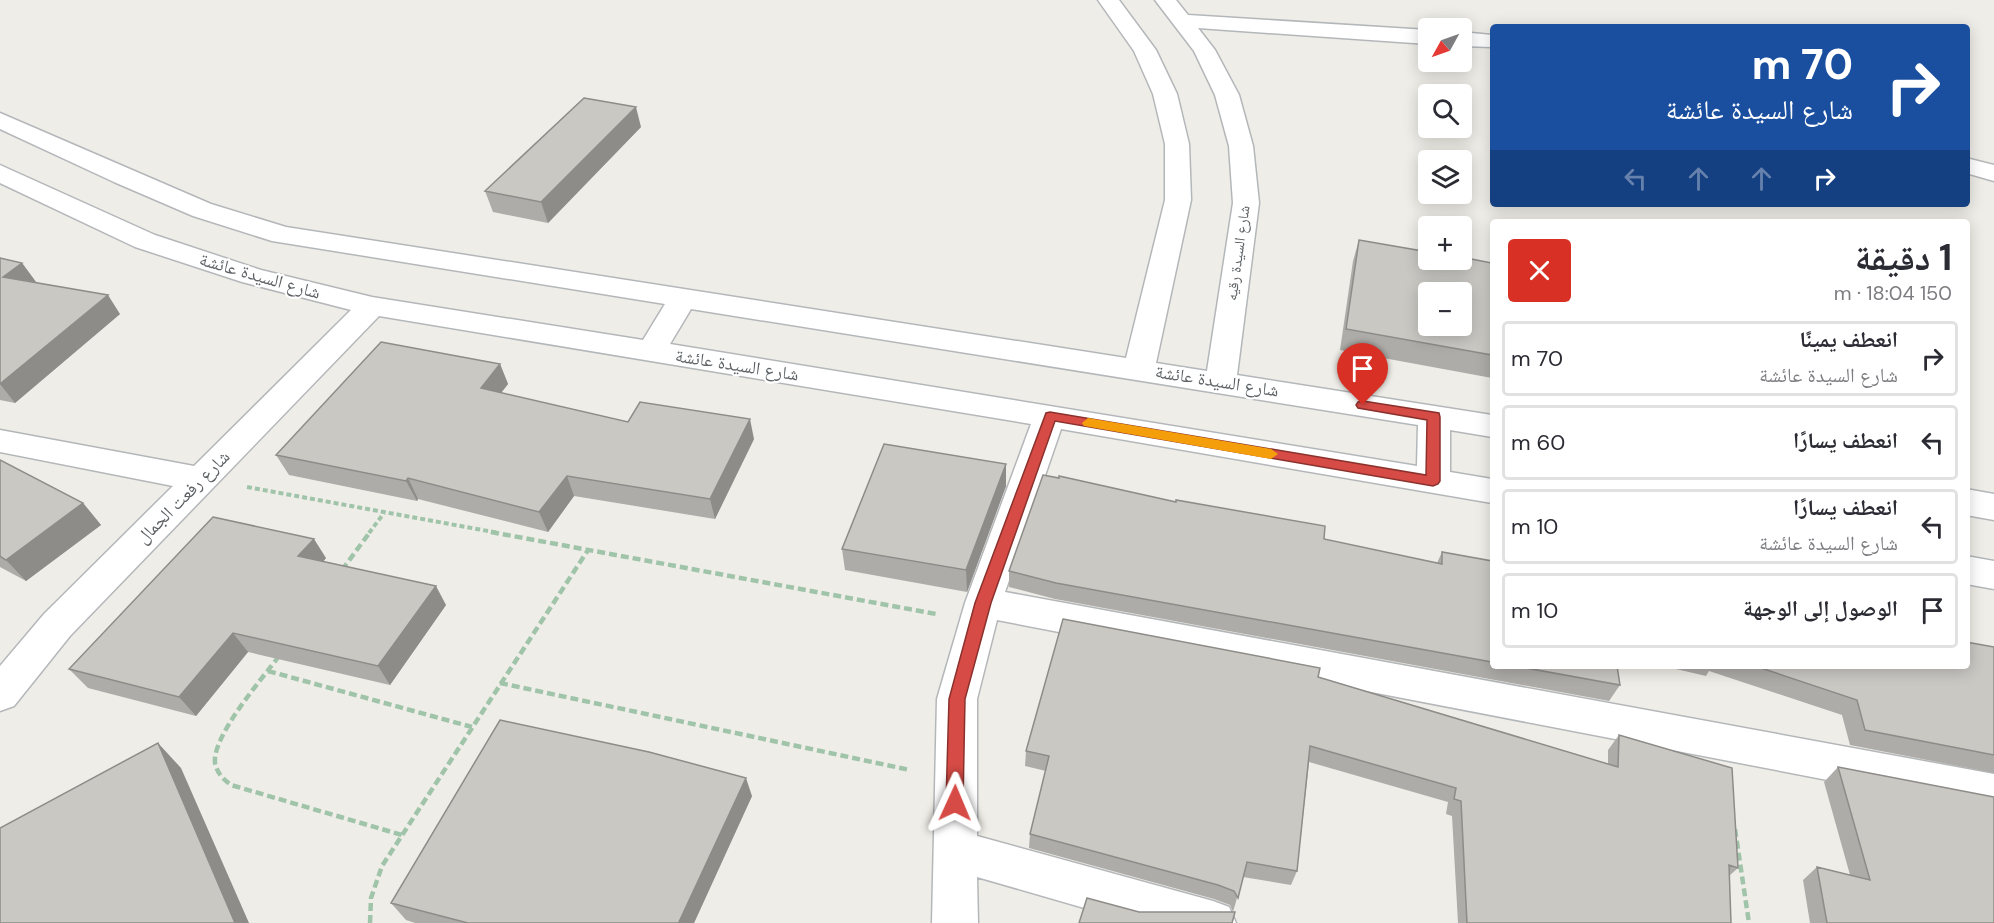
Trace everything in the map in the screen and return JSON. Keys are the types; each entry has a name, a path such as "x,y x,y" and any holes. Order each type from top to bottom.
{"street":[{"path":"1108,0 1145,50 1165,94 1177,144 1178,200 1140,369"},
{"name":"شارع السيدة رقيه","path":"1165,0 1204,50 1227,96 1241,146 1246,203 1221,382"},
{"path":"1182,21 1418,36"},
{"path":"1472,40 1490,41"},
{"name":"شارع السيدة عائشة","path":"0,120 123,177 202,210 282,235 1490,426"},
{"path":"1970,166 1994,173"},
{"name":"شارع السيدة عائشة","path":"1,175 145,242 252,276 372,306 1050,416 1490,491"},
{"path":"651,351 683,298"},
{"name":"شارع رفعت الجمال","path":"0,694 57,625 372,306"},
{"path":"955,923 957,699 981,613 1050,416"},
{"path":"1433,481 1434,417"},
{"path":"0,441 201,479"},
{"path":"1970,503 1994,507"},
{"path":"1970,571 1994,575"},
{"path":"981,613 1994,793"},
{"path":"954,850 1213,923"}],"path":[{"path":"201,479 588,550 981,613"},
{"path":"337,578 384,513"},
{"path":"370,923 371,898 382,866 588,550"},
{"path":"282,652 220,737 215,752 215,766 220,777 231,785 402,836"},
{"path":"268,671 472,727"},
{"path":"500,683 955,780"},
{"path":"1733,822 1749,923"}],"building":[{"path":"584,98 636,107 541,202 485,191"},
{"path":"1359,240 1418,250 1418,270 1472,270 1472,259 1490,263 1490,355 1346,329"},
{"path":"0,258 22,263 3,277 108,295 0,384"},
{"path":"381,342 500,364 481,388 628,422 640,402 750,419 710,499 567,476 539,512 408,478 406,481 276,455"},
{"path":"884,444 1006,464 966,570 842,549"},
{"path":"0,460 83,503 6,560 0,556"},
{"path":"1043,475 1059,478 1059,476 1176,502 1176,500 1325,526 1324,539 1442,564 1442,552 1490,561 1490,662 1056,583 1009,571"},
{"path":"213,517 314,539 298,556 436,586 378,666 233,633 179,697 69,669"},
{"path":"1063,619 1320,668 1318,677 1618,767 1619,735 1732,768 1738,868 1729,865 1731,923 1467,923 1461,801 1454,799 1456,788 1310,746 1297,871 1247,862 1238,898 1234,891 1218,885 1030,834 1049,756 1026,751"},
{"path":"1970,643 1994,647 1994,755 1865,730 1857,700 1764,669 1970,669"},
{"path":"1532,669 1617,669 1620,685"},
{"path":"500,720 649,752 746,778 679,922 684,923 468,923 391,903"},
{"path":"158,743 235,923 0,923 0,828"},
{"path":"1838,767 1994,797 1994,923 1827,923 1817,867 1870,880"},
{"path":"1087,898 1139,912 1235,912 1232,923 1079,923"}],"slow traffic":[{"path":"1088,423 1271,454"}],"route":[{"path":"955,803 957,699 983,603 1050,416 1433,481 1434,417 1363,405"}]}
